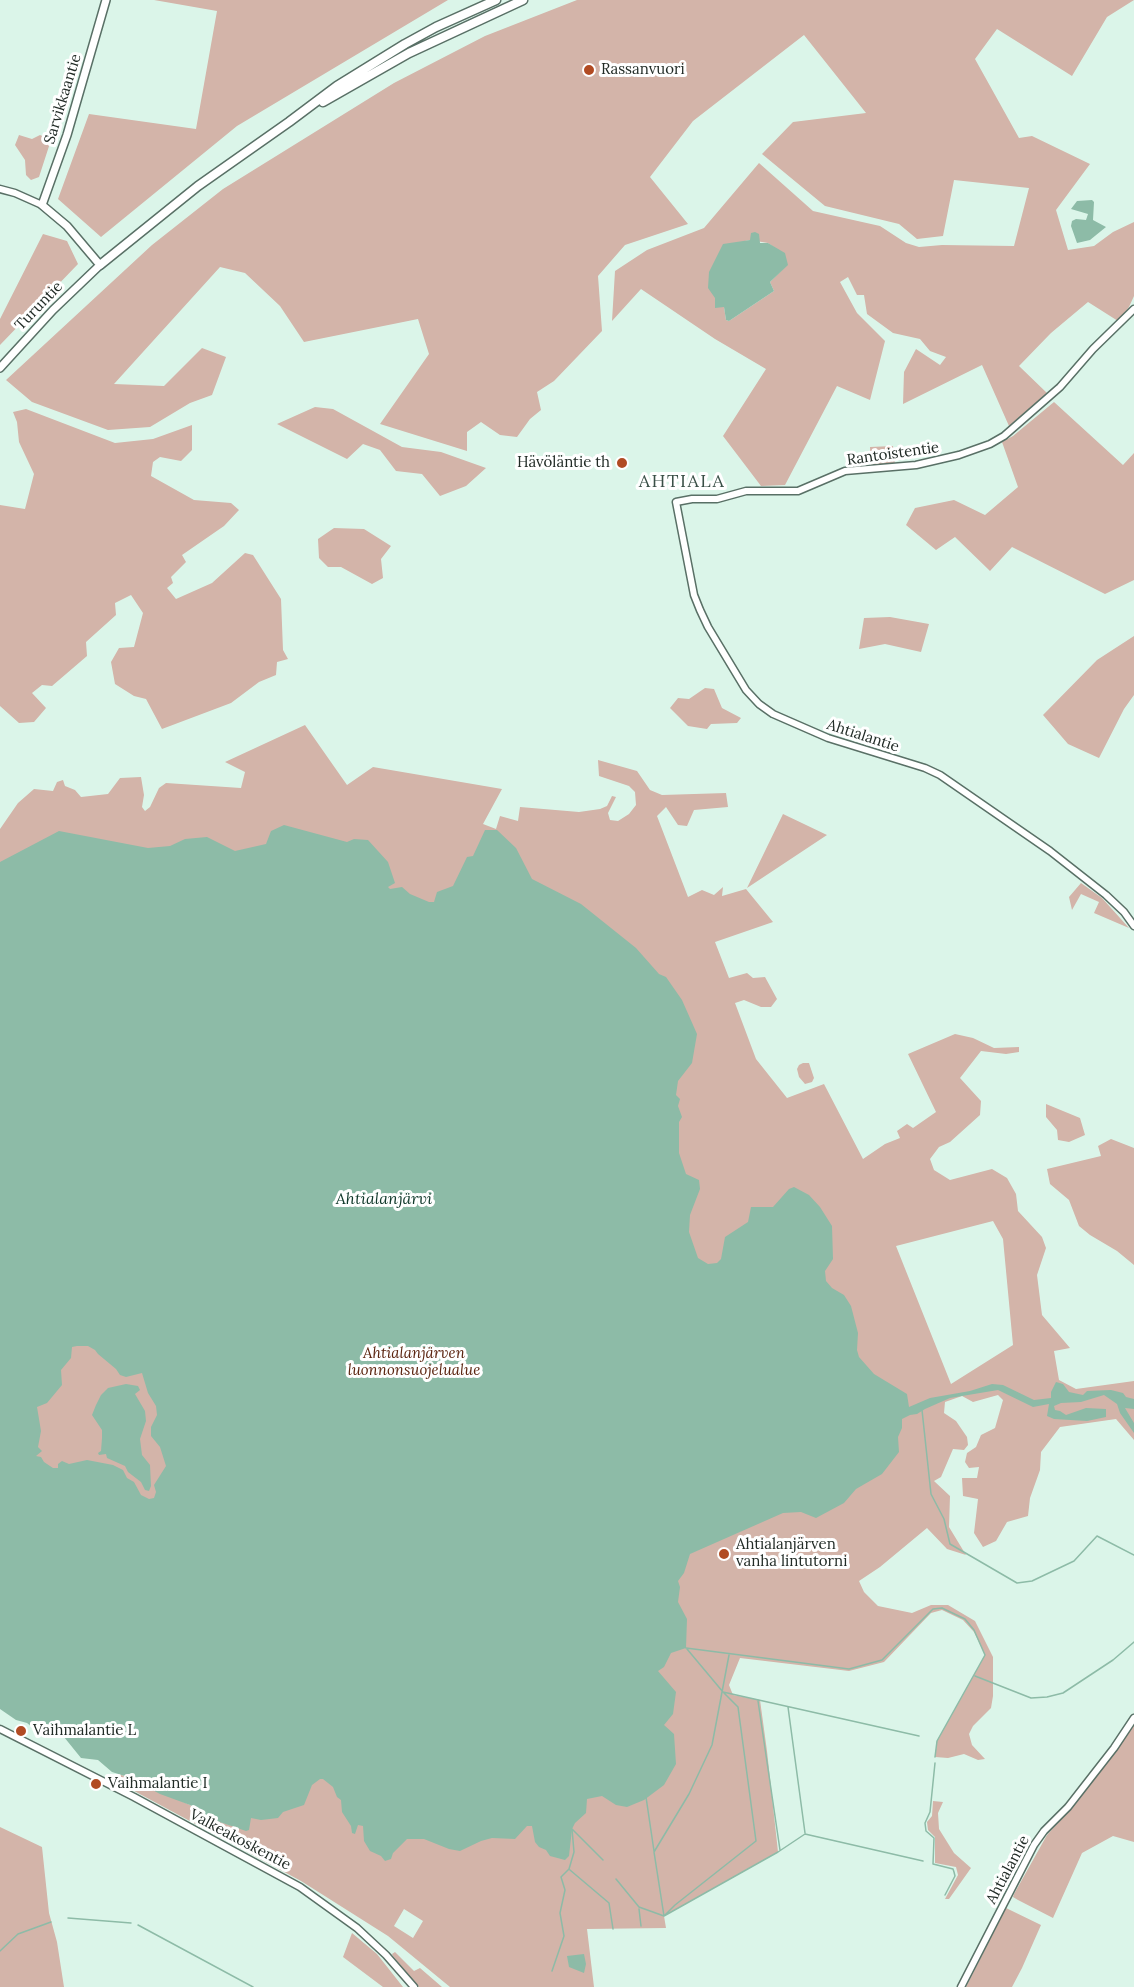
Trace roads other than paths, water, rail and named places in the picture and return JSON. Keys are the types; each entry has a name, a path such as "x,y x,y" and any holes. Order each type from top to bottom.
{"highway":[{"path":"100,265 198,186 337,86 436,27 496,0"},
{"path":"289,122 400,58 523,0"}],"main road":[{"name":"Sarvikkaantie","path":"42,205 67,135 106,0"},
{"path":"42,205 68,226 100,265"},
{"name":"Turuntie","path":"0,368 53,310 100,265"}],"street":[{"path":"0,189 42,205"},
{"name":"Rantoistentie","path":"676,502 692,499 717,500 746,491 798,491 845,471 916,465 959,455 990,444 1004,436 1060,387 1093,349 1134,309"},
{"name":"Ahtialantie","path":"676,502 694,595 700,610 746,690 759,704 773,714 828,738 925,768 940,775 1000,814 1050,851 1124,912 1134,926"},
{"name":"Ahtialantie","path":"961,1987 1034,1845 1088,1782 1134,1718"},
{"name":"Valkeakoskentie","path":"0,1729 125,1792 300,1887 357,1928 386,1955 414,1987"}],"water":[{"path":"1092,200 1094,202 1093,220 1106,227 1090,240 1077,243 1071,226 1072,221 1086,220 1088,214 1071,209 1077,201"},
{"path":"751,233 759,234 760,243 768,243 785,253 788,265 770,282 774,291 729,321 726,320 724,307 715,308 715,298 708,288 709,272 723,244 750,240"},
{"name":"Ahtialanjärvi","path":"284,825 347,842 354,839 368,840 388,862 395,883 388,887 390,889 402,887 410,894 434,902 437,892 453,886 467,857 473,856 485,830 497,830 516,848 532,879 581,904 636,948 659,974 666,977 682,1000 697,1034 692,1063 678,1081 676,1095 680,1099 678,1106 682,1117 679,1122 679,1153 686,1174 699,1180 700,1189 690,1215 689,1232 698,1258 708,1264 717,1263 721,1259 725,1237 748,1222 751,1207 773,1207 789,1189 794,1187 809,1195 832,1226 833,1259 825,1271 826,1281 832,1288 844,1295 851,1306 858,1333 859,1357 874,1374 907,1394 909,1407 930,1398 970,1391 992,1384 1003,1385 1034,1400 1051,1398 1056,1382 1063,1384 1069,1392 1083,1395 1087,1391 1111,1390 1134,1399 1134,1409 1125,1408 1134,1423 1134,1433 1120,1413 1117,1404 1104,1395 1081,1402 1061,1403 1054,1406 1055,1410 1066,1415 1086,1408 1106,1409 1106,1417 1087,1421 1054,1419 1047,1416 1049,1404 1033,1407 998,1390 950,1398 902,1419 902,1428 898,1437 899,1452 882,1474 856,1489 844,1503 816,1518 801,1512 783,1513 690,1554 684,1573 678,1581 680,1587 678,1602 687,1619 686,1648 671,1653 664,1667 658,1671 676,1692 673,1714 664,1725 674,1734 676,1764 664,1785 644,1800 627,1807 616,1805 602,1796 587,1799 586,1813 572,1829 569,1856 565,1860 550,1856 546,1850 539,1847 535,1842 532,1826 527,1826 515,1839 492,1838 460,1851 424,1839 407,1839 393,1853 391,1859 385,1861 381,1856 370,1851 364,1841 363,1826 358,1825 355,1834 352,1833 351,1826 342,1812 341,1800 337,1797 333,1787 323,1779 312,1785 304,1805 283,1812 278,1818 261,1820 251,1818 249,1830 246,1831 211,1819 190,1805 112,1772 98,1760 81,1758 64,1737 44,1737 27,1723 16,1720 0,1709 0,862 59,831 148,848 170,846 185,839 207,837 235,851 266,844 271,831","holes":["88,1346 120,1375 126,1377 142,1373 148,1393 156,1406 157,1415 151,1427 151,1436 160,1447 166,1466 154,1485 156,1492 154,1498 149,1499 141,1495 134,1482 127,1478 123,1470 113,1465 87,1460 69,1464 62,1461 58,1464 58,1468 53,1468 41,1457 36,1456 42,1451 38,1447 41,1431 37,1407 47,1403 62,1385 61,1370 71,1358 72,1347"]},
{"path":"126,1384 138,1386 140,1390 135,1394 145,1411 146,1421 140,1439 142,1455 150,1465 151,1486 149,1491 145,1490 141,1482 128,1472 125,1466 107,1458 106,1454 99,1455 98,1453 101,1451 102,1430 92,1415 96,1405 108,1388"},
{"path":"584,1954 586,1964 584,1973 569,1967 567,1956"}],"waterway":[{"path":"922,1410 931,1494 944,1519 950,1544 1017,1583 1032,1581 1074,1561 1097,1536 1134,1555"},
{"path":"686,1648 849,1669 882,1660 933,1609 942,1608 965,1619 974,1630 985,1655 937,1741 935,1757"},
{"path":"975,1676 1031,1698 1047,1697 1063,1693 1113,1660 1134,1642"},
{"path":"687,1649 723,1692 919,1736"},
{"path":"729,1655 712,1745 689,1794 654,1852 664,1916 778,1852 805,1834 923,1861"},
{"path":"616,1879 639,1907 664,1916 756,1841 738,1707 724,1693"},
{"path":"758,1701 780,1850"},
{"path":"788,1707 805,1833"},
{"path":"935,1763 930,1812 925,1823 926,1831 934,1838 933,1864 953,1869 954,1872 955,1876 945,1895"},
{"path":"646,1797 654,1851"},
{"path":"572,1829 603,1860"},
{"path":"552,1971 564,1936 560,1913 565,1890 561,1877 569,1869 574,1852 572,1829"},
{"path":"570,1870 609,1903 613,1929"},
{"path":"639,1909 641,1926"},
{"path":"68,1918 131,1923"},
{"path":"0,1951 18,1934 51,1922"},
{"path":"138,1925 253,1987"}],"place":[{"name":"Rassanvuori","path":"589,70"},
{"name":"Hävöläntie th","path":"622,463"},
{"name":"Ahtialanjärven vanha lintutorni","path":"724,1554"},
{"name":"Vaihmalantie L","path":"21,1731"},
{"name":"Vaihmalantie I","path":"96,1784"}],"district":[{"name":"AHTIALA","path":"682,482"}],"park label":[{"name":"Ahtialanjärven luonnonsuojelualue","path":"414,1362"}]}
